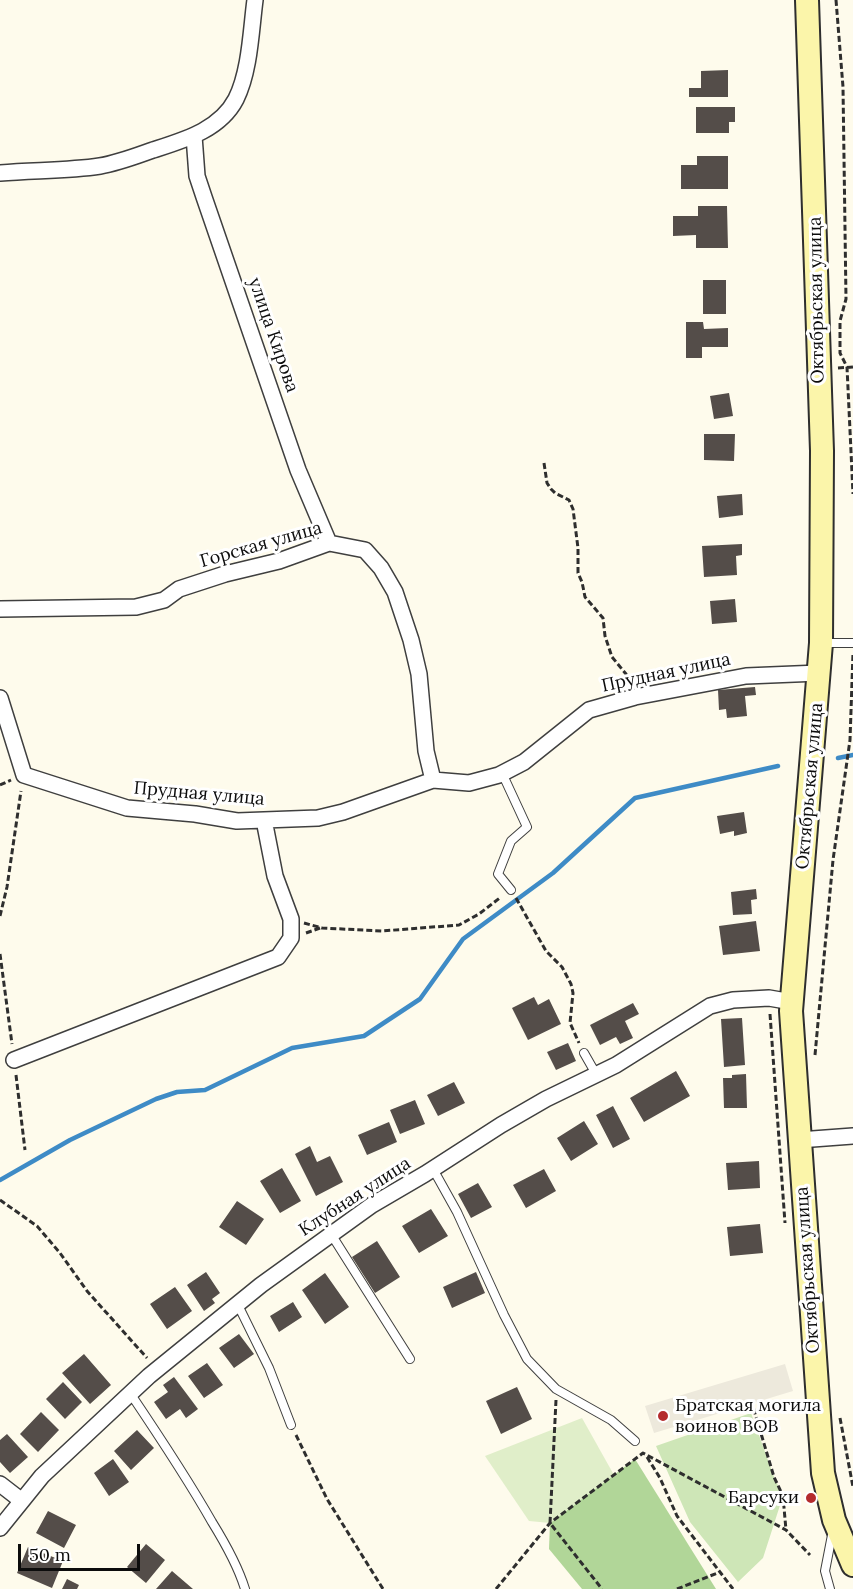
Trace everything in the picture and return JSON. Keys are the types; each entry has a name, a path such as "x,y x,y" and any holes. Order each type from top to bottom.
{"main road":[{"name":"Октябрьская улица","path":"807,0 822,451 821,643 792,1002 793,1051 823,1473 834,1520 853,1565"}],"street":[{"path":"0,172 100,166 194,136 220,119 236,99 241,85 249,48 255,0"},
{"name":"улица Кирова","path":"194,136 197,176 298,471 329,543"},
{"name":"Горская улица","path":"0,609 136,607 164,600 179,589 225,574 279,561 329,543 365,550 381,568 395,592 411,640 419,674 426,751 433,780"},
{"name":"Прудная улица","path":"24,775 127,808 195,814 237,821 318,818 343,812 433,780 469,783 482,781 524,762 589,710 635,697 746,675 819,673"},
{"path":"0,698 24,775"},
{"path":"14,1060 278,957 291,938 291,918 275,876 264,820"},
{"name":"Клубная улица","path":"0,1528 42,1476 130,1393 238,1305 372,1205 501,1125 546,1099 616,1065 711,1006 733,1000 769,998 792,1002"},
{"path":"799,1140 853,1136"},
{"path":"0,1484 22,1501"}],"lane":[{"path":"821,643 853,645"},
{"path":"502,773 527,827 511,841 498,874 511,890"},
{"path":"584,1053 596,1074"},
{"path":"433,1169 457,1212 504,1315 527,1359 556,1389 611,1420 635,1442"},
{"path":"332,1234 410,1359"},
{"path":"238,1305 269,1368 291,1425"},
{"path":"130,1393 188,1480 222,1539 245,1589"},
{"path":"830,1589 825,1571 834,1520"}],"path":[{"path":"836,0 843,87 846,299 840,321 840,353 847,367 853,494"},
{"path":"544,464 547,483 555,493 569,500 573,509 578,548 578,573 585,597 603,618 605,636 612,657 626,674 635,697"},
{"path":"815,1048 833,860 850,740 853,645"},
{"path":"0,916 7,887 24,775"},
{"path":"291,918 322,928 382,931 459,925 480,914 511,890"},
{"path":"523,910 546,951 562,967 571,984 573,1007 570,1023 577,1040"},
{"path":"0,1200 37,1226 87,1291 158,1369"},
{"path":"556,1389 550,1522 602,1589"},
{"path":"751,1400 774,1477 783,1496 786,1530"},
{"path":"291,1425 327,1499 383,1589"},
{"path":"635,1442 650,1460 677,1516 733,1589"},
{"path":"496,1589 506,1580 550,1522 643,1453"},
{"path":"643,1453 786,1530 810,1555"},
{"path":"677,1589 720,1572"}],"green space":[{"path":"751,1413 783,1496 763,1558 738,1582 690,1522 656,1446"},
{"path":"582,1418 614,1475 550,1523 529,1521 485,1456"},
{"path":"635,1459 716,1589 582,1589 549,1549 550,1523"}],"shaded area":[{"path":"785,1364 793,1391 654,1433 645,1406"}],"building":[{"path":"728,70 728,97 689,97 689,88 701,88 701,71"},
{"path":"696,107 735,107 735,122 729,122 729,133 696,133"},
{"path":"697,156 728,156 728,189 681,189 681,165 697,165"},
{"path":"698,206 727,206 728,248 696,248 696,235 673,236 673,216 698,216"},
{"path":"703,280 726,280 726,314 703,314"},
{"path":"686,322 703,322 704,329 728,328 728,347 702,347 702,358 686,358"},
{"path":"729,393 733,416 714,419 710,396"},
{"path":"704,434 735,434 734,461 704,460"},
{"path":"742,494 743,515 719,518 717,496"},
{"path":"742,544 742,555 736,556 737,575 704,577 702,546"},
{"path":"735,599 737,622 712,624 710,601"},
{"path":"755,687 756,695 745,696 747,716 727,718 726,709 719,710 718,690"},
{"path":"744,812 747,833 734,836 734,831 720,834 717,816"},
{"path":"756,889 757,899 751,900 752,914 733,915 731,892"},
{"path":"756,921 760,951 723,955 719,926"},
{"path":"534,997 538,1005 549,999 561,1024 528,1040 512,1008"},
{"path":"633,1003 639,1014 625,1021 633,1038 620,1044 616,1037 600,1045 590,1025"},
{"path":"742,1018 745,1065 724,1067 721,1019"},
{"path":"568,1043 576,1061 556,1070 547,1052"},
{"path":"676,1071 690,1096 644,1122 630,1098"},
{"path":"746,1074 747,1108 724,1108 723,1078"},
{"path":"454,1082 465,1103 438,1116 427,1095"},
{"path":"415,1100 425,1124 400,1134 390,1110"},
{"path":"613,1106 630,1139 613,1148 596,1115"},
{"path":"584,1121 598,1144 571,1161 557,1138"},
{"path":"389,1122 397,1142 367,1155 358,1135"},
{"path":"310,1146 317,1162 330,1156 343,1182 316,1196 295,1154"},
{"path":"759,1161 760,1188 728,1190 726,1163"},
{"path":"282,1168 301,1201 280,1213 260,1181"},
{"path":"544,1169 556,1191 526,1208 513,1185"},
{"path":"478,1183 492,1207 471,1218 458,1194"},
{"path":"237,1201 264,1219 246,1245 219,1227"},
{"path":"431,1209 448,1236 419,1253 402,1226"},
{"path":"760,1224 763,1253 730,1256 727,1227"},
{"path":"377,1241 400,1277 375,1293 352,1257"},
{"path":"206,1272 220,1293 212,1299 215,1303 204,1311 187,1285"},
{"path":"476,1272 485,1293 452,1308 443,1287"},
{"path":"325,1273 349,1307 325,1324 302,1290"},
{"path":"175,1287 192,1311 167,1329 150,1304"},
{"path":"293,1302 302,1317 279,1332 270,1316"},
{"path":"239,1334 254,1354 234,1368 219,1348"},
{"path":"84,1354 111,1385 90,1404 62,1373"},
{"path":"207,1363 223,1385 204,1398 188,1376"},
{"path":"174,1377 198,1409 186,1418 180,1409 166,1419 154,1402 168,1392 163,1385"},
{"path":"63,1382 82,1402 65,1419 46,1399"},
{"path":"517,1387 532,1419 501,1434 486,1401"},
{"path":"41,1412 59,1430 38,1452 20,1434"},
{"path":"137,1430 154,1448 131,1470 114,1451"},
{"path":"7,1434 28,1457 10,1473 0,1462 0,1440"},
{"path":"113,1459 129,1482 109,1496 94,1473"},
{"path":"48,1511 76,1525 64,1548 36,1533"},
{"path":"146,1544 165,1560 146,1583 127,1567"},
{"path":"28,1547 63,1561 52,1588 17,1573"},
{"path":"172,1571 193,1589 156,1589"},
{"path":"67,1579 79,1585 77,1589 62,1589"}],"waterway":[{"path":"838,758 853,755"},
{"path":"0,1180 70,1140 156,1099 177,1092 205,1090 292,1048 364,1036 420,999 463,939 553,873 635,798 778,766"}],"place":[{"name":"Братская могила воинов ВОВ","path":"663,1416"},
{"name":"Барсуки","path":"811,1498"}]}
